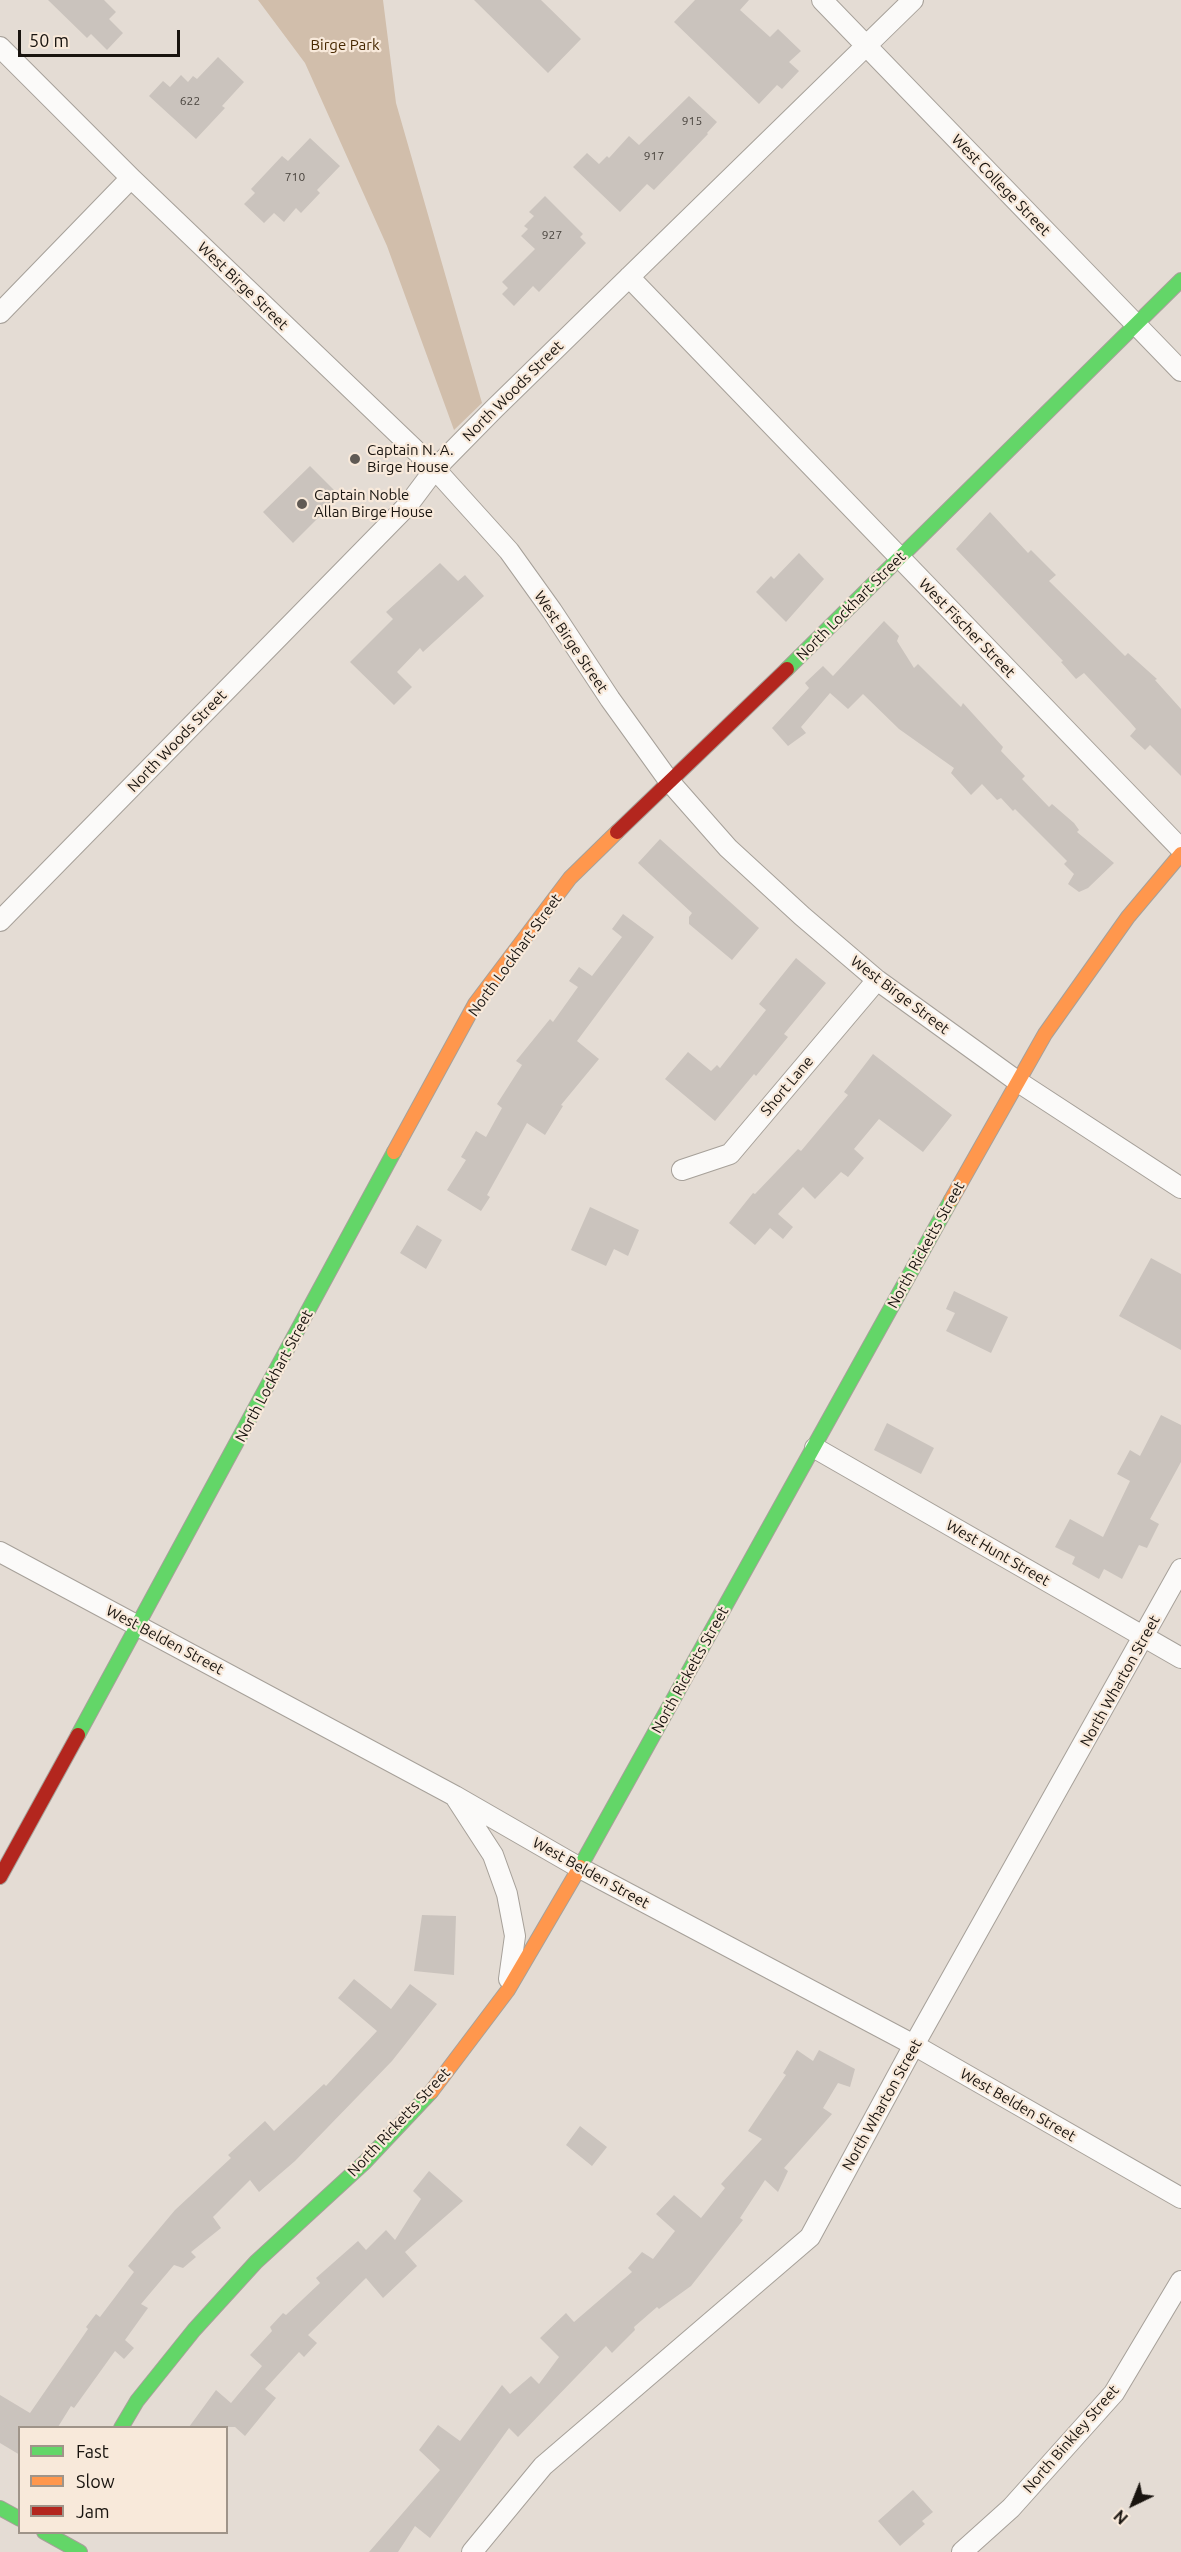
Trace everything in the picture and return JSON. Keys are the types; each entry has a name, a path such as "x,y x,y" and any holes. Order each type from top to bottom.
{"street":[{"name":"West College Street","path":"822,0 1181,370"},
{"name":"North Woods Street","path":"0,921 408,505 435,470 913,0"},
{"name":"West Birge Street","path":"0,47 130,178 435,470 509,551 669,782 729,848 802,916 877,980 1017,1081 1181,1188"},
{"path":"0,312 130,178"},
{"name":"West Fischer Street","path":"629,277 1181,849"},
{"name":"North Lockhart Street","path":"0,1877 475,1004 570,878 711,744 1181,280"},
{"name":"North Ricketts Street","path":"122,2426 137,2401 194,2330 256,2262 365,2162 435,2087 508,1990 580,1868 1017,1081 1045,1034 1122,926 1181,854"},
{"name":"Short Lane","path":"681,1170 730,1154 877,980"},
{"name":"West Hunt Street","path":"815,1448 1181,1658"},
{"name":"West Belden Street","path":"0,1552 455,1796 580,1868 914,2045 1181,2198"},
{"name":"North Wharton Street","path":"472,2552 543,2466 810,2237 914,2045 1145,1637 1181,1569"},
{"path":"455,1796 493,1855 507,1894 515,1936 508,1990"},
{"name":"North Binkley Street","path":"962,2552 1011,2508 1113,2393 1181,2282"},
{"path":"0,2508 18,2518"},
{"path":"47,2552 52,2534 80,2552"}],"green space":[{"name":"Birge Park","path":"258,0 383,0 396,103 482,403 454,430 387,246 305,63"}],"building":[{"path":"48,0 104,0 116,12 109,19 123,33 107,50 91,34 87,38"},
{"path":"474,0 541,0 581,39 548,73"},
{"path":"695,0 749,0 740,10 770,37 778,29 801,51 789,62 799,71 782,89 777,85 759,104 674,22"},
{"path":"218,57 244,82 222,106 225,108 196,139 149,96 163,81 170,87 181,75 188,82 193,76 197,79"},
{"path":"689,96 717,122 654,190 647,184 620,212 573,167 587,153 599,164 607,156 609,158 629,136 639,145"},
{"path":"310,138 340,166 317,190 320,193 301,213 296,208 284,222 274,213 264,223 244,204 255,193 251,189 282,156 288,161"},
{"path":"545,196 583,234 580,237 586,243 539,292 533,286 514,306 502,294 508,288 502,282 535,249 521,236 528,229 524,226 534,216 529,212"},
{"name":"Captain Noble Allan Birge House","path":"310,466 340,496 293,543 263,512"},
{"path":"990,512 1028,553 1031,550 1056,575 1049,581 1125,656 1128,653 1157,679 1155,680 1181,709 1181,776 1150,745 1145,750 1130,736 1136,729 1130,722 1084,673 1076,679 1061,662 1063,661 956,549"},
{"path":"799,553 824,579 786,622 756,592 771,576 774,579"},
{"path":"440,563 458,581 465,575 484,596 423,652 420,648 397,672 412,687 394,705 350,662 393,619 386,612"},
{"path":"884,621 899,636 897,641 914,668 918,664 961,707 963,703 1003,747 1001,751 1025,776 1022,779 1049,807 1052,804 1074,823 1079,830 1077,832 1114,863 1088,888 1079,892 1068,884 1074,874 1064,864 1067,861 1015,809 1013,811 1001,798 997,800 982,784 971,795 951,773 954,768 899,729 863,694 848,709 830,693 801,727 806,733 788,746 772,728 809,688 805,683 823,666 833,676"},
{"path":"660,839 759,928 732,960 689,924 689,917 692,913 638,863"},
{"path":"623,914 654,937 577,1041 599,1059 561,1105 563,1106 545,1135 527,1123 487,1195 490,1197 481,1211 447,1190 466,1160 461,1157 476,1131 486,1137 502,1108 497,1104 522,1065 516,1061 550,1019 553,1022 578,987 569,981 579,967 592,976 622,937 612,929"},
{"path":"796,958 826,983 784,1034 788,1037 715,1121 665,1079 688,1052 711,1071 717,1065 720,1068 766,1010 759,1004"},
{"path":"873,1054 952,1115 923,1152 879,1119 854,1149 864,1158 848,1177 841,1172 815,1199 803,1187 778,1214 793,1227 783,1239 770,1228 755,1245 729,1223 753,1193 755,1194 798,1149 801,1151 848,1095 844,1092"},
{"path":"590,1207 639,1230 628,1256 614,1249 606,1266 571,1250"},
{"path":"417,1225 442,1240 426,1269 400,1253"},
{"path":"1151,1258 1181,1274 1181,1350 1119,1316"},
{"path":"954,1291 1008,1317 991,1353 946,1331 955,1313 946,1309"},
{"path":"1161,1415 1181,1425 1181,1462 1150,1519 1159,1524 1147,1548 1139,1545 1122,1579 1104,1569 1099,1579 1072,1564 1075,1557 1055,1547 1070,1519 1103,1537 1130,1481 1117,1474 1130,1450 1140,1456"},
{"path":"887,1423 934,1448 921,1474 874,1450"},
{"path":"422,1915 456,1916 454,1975 414,1971"},
{"path":"354,1979 391,2009 410,1984 437,2004 392,2061 295,2161 259,2192 250,2180 213,2217 221,2228 191,2252 196,2257 183,2268 174,2265 141,2304 148,2308 125,2340 134,2348 124,2359 115,2351 74,2408 71,2406 59,2426 18,2426 18,2454 0,2443 0,2395 30,2413 88,2329 86,2327 96,2314 100,2317 134,2272 128,2266 175,2210 231,2158 228,2155 265,2121 274,2131 324,2084 326,2086 377,2031 338,1998"},
{"path":"797,2050 813,2061 819,2050 855,2069 850,2087 838,2083 823,2108 832,2114 784,2168 788,2171 778,2192 765,2180 740,2218 743,2220 691,2286 659,2309 657,2307 634,2327 635,2330 612,2353 606,2346 518,2437 509,2428 430,2538 415,2526 398,2552 369,2552 440,2470 419,2450 438,2425 460,2441 502,2385 510,2394 531,2376 539,2384 559,2357 540,2338 566,2313 574,2322 632,2272 628,2268 642,2252 653,2259 675,2231 656,2214 674,2195 701,2218 725,2188 721,2184 762,2139 748,2131 786,2075 783,2073"},
{"path":"580,2126 607,2147 592,2166 566,2145"},
{"path":"429,2171 463,2201 405,2252 417,2266 383,2298 366,2278 308,2335 317,2343 304,2357 299,2352 265,2389 276,2398 245,2436 235,2427 190,2426 216,2390 231,2403 262,2366 250,2355 272,2331 270,2327 283,2313 286,2315 320,2283 316,2278 358,2241 366,2250 386,2230 395,2240 421,2199 413,2191"},
{"path":"913,2490 933,2512 922,2521 925,2524 900,2546 878,2521"}],"traffic: fast":[{"path":"787,669 1181,280"},
{"path":"78,1735 394,1152"},
{"path":"580,1867 951,1200"},
{"path":"122,2426 137,2401 194,2330 256,2262 365,2162 431,2092"},
{"path":"0,2508 18,2518"},
{"path":"48,2534 80,2552"}],"traffic: slow":[{"path":"394,1152 475,1004 570,878 617,832"},
{"path":"951,1200 1045,1034 1128,917 1181,854"},
{"path":"431,2092 508,1990 580,1867"}],"traffic: jam":[{"path":"617,832 787,669"},
{"path":"0,1877 78,1735"}],"place":[{"name":"Captain N. A. Birge House","path":"355,459"},
{"name":"Captain Noble Allan Birge House","path":"302,504"}]}
